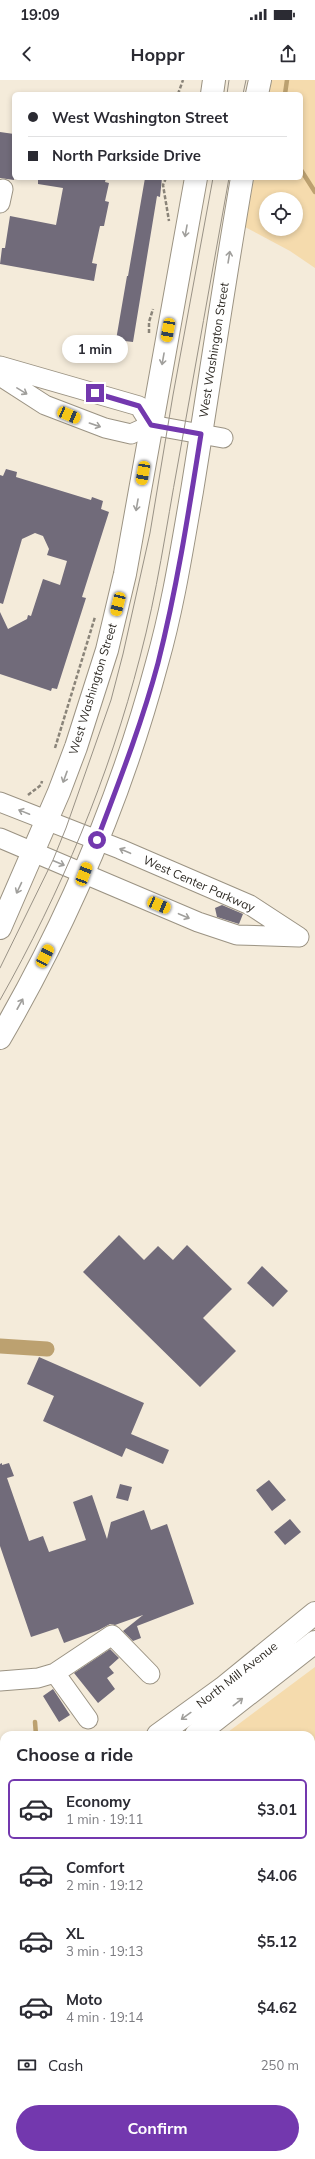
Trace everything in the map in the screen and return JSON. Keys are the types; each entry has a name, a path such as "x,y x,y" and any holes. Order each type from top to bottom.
{"main road":[{"path":"212,92 214,80"},
{"path":"257,92 260,80"},
{"name":"West Washington Street","path":"0,928 48,821 76,747 106,650 125,574 196,180"},
{"name":"West Washington Street","path":"0,1038 45,956 84,874 127,758 158,663 180,561 242,180"},
{"name":"North Mill Avenue","path":"164,1731 223,1688 315,1613"},
{"name":"North Mill Avenue","path":"201,1731 315,1642"}],"street":[{"path":"0,366 139,406 151,425"},
{"path":"0,376 45,405 105,428 132,434 151,425 223,438"},
{"name":"West Center Parkway","path":"0,802 97,840 250,905 299,937 237,935 198,922 0,838"},
{"path":"0,1681 38,1678 55,1673 112,1635 150,1674"},
{"path":"55,1673 88,1719"}],"path":[{"path":"179,92 183,80"},
{"path":"165,180 164,185 169,220 168,227"},
{"path":"149,337 149,322 155,302"},
{"path":"53,755 96,615"},
{"path":"26,797 41,785 43,779"}],"shaded area":[{"path":"272,80 315,80 315,268 290,251 262,236 303,236 303,192 259,192 259,234 245,227 254,180 303,180 303,92 269,92"},
{"path":"315,1667 315,1731 229,1731"}],"building":[{"path":"0,132 12,134 12,180 0,178"},
{"path":"38,180 106,180 105,182 109,183 105,201 109,202 104,226 100,226 92,263 97,264 94,281 0,264 2,248 5,248 10,216 56,225 63,188 38,184"},
{"path":"145,180 162,180 160,197 157,196 133,342 116,340"},
{"path":"6,469 17,472 16,477 91,500 92,497 103,501 101,509 109,512 82,597 86,598 57,689 52,688 51,691 0,674 0,612 8,629 27,619 28,615 31,616 43,579 60,585 67,561 47,555 49,549 43,536 35,533 22,539 3,604 0,603 0,475 3,476"},
{"path":"222,905 243,914 239,924 217,917 215,908"},
{"path":"119,1235 144,1260 158,1246 173,1260 187,1245 232,1289 203,1318 236,1351 200,1387 83,1272"},
{"path":"262,1266 288,1291 273,1307 247,1283"},
{"path":"39,1357 144,1403 131,1434 169,1450 163,1464 126,1448 122,1457 43,1421 54,1396 27,1384"},
{"path":"2,1463 2,1465 9,1463 14,1476 7,1478 29,1541 43,1536 49,1552 86,1540 73,1502 92,1495 107,1539 111,1522 144,1510 151,1530 167,1524 194,1604 137,1626 141,1638 133,1641 123,1631 143,1615 115,1625 110,1624 99,1630 64,1643 58,1628 31,1637 0,1546 0,1464"},
{"path":"269,1480 286,1500 272,1511 256,1490"},
{"path":"120,1484 132,1487 128,1501 116,1498"},
{"path":"290,1519 301,1532 285,1545 274,1532"},
{"path":"110,1649 119,1658 109,1667 114,1673 107,1678 115,1689 98,1703 74,1673"},
{"path":"53,1689 70,1715 59,1722 43,1696"}],"waterway":[{"path":"285,92 287,80"},
{"path":"303,173 315,192"},
{"path":"0,1346 47,1349"},
{"path":"35,1722 36,1731"}],"tram line":[{"path":"227,92 229,80"},
{"path":"243,92 246,80"},
{"path":"0,968 53,860 66,828 111,700 123,654 150,533 173,395 213,180"},
{"path":"0,1000 63,876 98,790 128,702 146,633 156,585 229,180"}],"route":[{"path":"95,393 139,406 151,425 201,434 180,561 158,663 127,758 97,840"}]}
